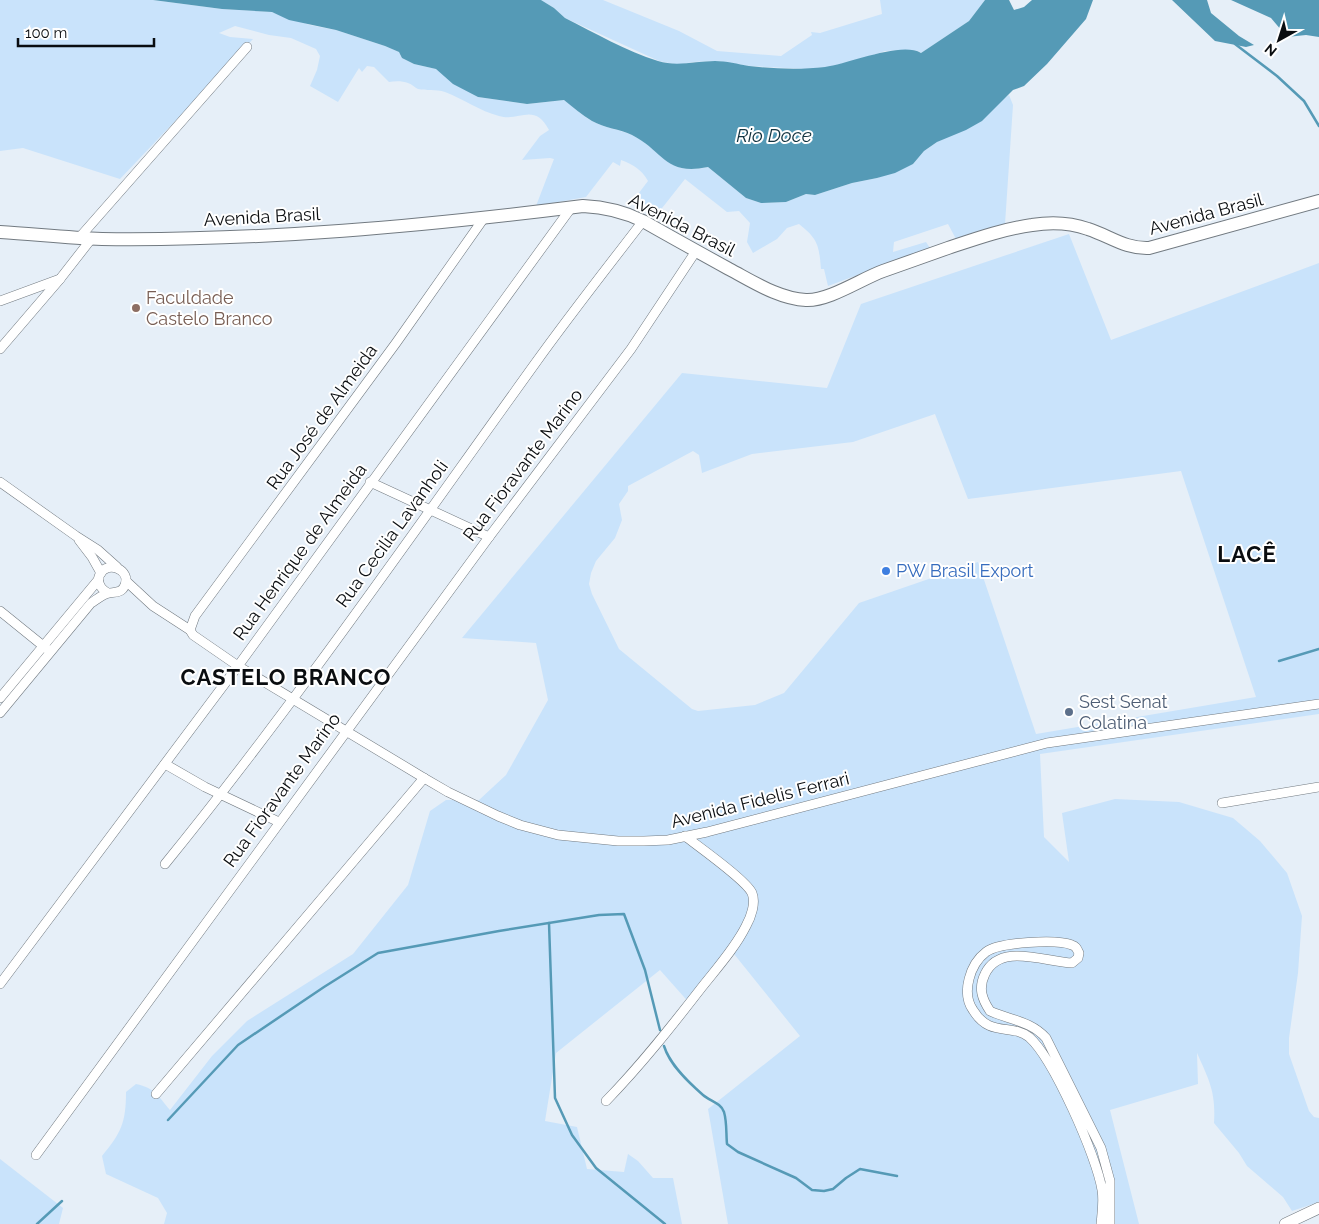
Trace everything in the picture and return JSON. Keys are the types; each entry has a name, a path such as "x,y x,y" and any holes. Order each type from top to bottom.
{"main road":[{"name":"Avenida Brasil","path":"0,232 85,238 261,236 428,224 583,206 610,209 643,221 768,289 787,296 808,300 845,289 882,271 986,236 1025,226 1060,223 1089,229 1136,249 1149,248 1319,201"}],"street":[{"path":"0,349 60,279 85,238 247,47"},
{"name":"Rua Henrique de Almeida","path":"0,984 238,666 570,208"},
{"name":"Rua José de Almeida","path":"192,633 191,625 195,616 396,343 484,218"},
{"name":"Rua Cecilia Lavanholi","path":"165,864 222,794 293,699 535,364 643,221"},
{"name":"Rua Fioravante Marino","path":"36,1155 488,537 631,350 696,251"},
{"path":"0,301 60,279"},
{"path":"0,482 93,547 122,570 126,581 120,592 114,594 103,590 100,585 100,576 92,557 76,536"},
{"path":"370,482 488,537"},
{"path":"0,698 105,569 116,567"},
{"name":"Avenida Fidelis Ferrari","path":"126,581 153,606 238,666 424,778 498,816 558,835 618,841 668,840 849,796 1047,743 1319,704"},
{"path":"1,709 91,603 108,593"},
{"path":"0,611 51,652"},
{"path":"164,764 279,822"},
{"path":"156,1094 424,778"},
{"path":"1222,803 1319,787"},
{"path":"606,1101 652,1050 684,1010 735,944 750,916 753,904 752,893 741,880 685,836"},
{"path":"1101,1224 1102,1190 1094,1160 1045,1056 1027,1035 1020,1032 992,1028 978,1017 971,1008 968,996 968,982 974,967 985,952 998,946 1031,942 1064,943 1076,947 1079,952 1078,958 1072,963 1017,956 1001,959 992,964 983,978 981,994 990,1011 1027,1023 1046,1038 1101,1148 1110,1181 1110,1224"},
{"path":"992,1028 992,1018 1000,1015"},
{"path":"1292,1223 1319,1208"}],"shaded area":[{"path":"0,0 153,0 222,9 272,12 385,46 399,52 402,58 414,64 436,69 478,97 527,104 564,100 592,121 632,135 673,165 694,169 708,167 746,198 761,203 786,202 806,194 815,195 852,183 877,178 913,164 924,151 1009,95 1013,105 1005,224 956,239 948,224 894,242 893,252 926,242 930,248 828,286 824,269 821,269 816,243 810,234 799,224 787,228 777,239 753,253 747,242 750,223 739,211 727,212 685,179 655,217 645,208 632,202 648,181 637,168 621,160 620,166 613,162 586,197 536,206 554,159 522,160 540,136 549,130 538,117 532,115 499,116 445,92 418,89 404,82 389,82 374,67 367,66 362,72 359,68 338,102 310,86 317,70 320,56 316,49 291,38 269,35 235,26 219,33 230,37 253,39 120,179 23,148 0,151"},
{"path":"541,0 603,0 679,31 717,51 781,56 812,35 811,32 820,33 882,14 880,0 985,0 969,21 921,53 907,50 885,51 828,67 805,69 750,66 717,61 678,65 659,61 565,18"},
{"path":"1069,234 1111,340 1319,263 1319,714 1040,754 1044,837 1069,862 1062,813 1115,799 1179,802 1233,818 1260,841 1287,873 1302,916 1298,973 1289,1038 1289,1054 1309,1111 1314,1117 1319,1118 1319,1202 1292,1211 1283,1197 1247,1166 1239,1153 1214,1123 1213,1094 1197,1053 1198,1084 1110,1110 1139,1224 728,1224 708,1109 800,1036 730,949 692,1006 660,970 556,1053 545,1121 577,1127 587,1169 624,1172 628,1154 638,1161 653,1178 673,1178 682,1224 164,1224 167,1213 158,1198 106,1174 102,1156 114,1141 121,1127 125,1112 126,1092 136,1084 148,1088 156,1093 170,1110 212,1056 247,1021 353,954 408,885 430,811 446,800 479,800 506,775 548,700 536,643 462,638 682,373 827,388 861,304","holes":["935,414 968,499 1181,471 1256,697 1036,734 978,562 859,603 784,693 755,705 698,711 692,709 619,649 589,584 596,561 615,538 622,520 619,504 628,491 628,486 693,451 699,455 702,473 752,454 853,442"]},
{"path":"0,1159 63,1208 59,1224 0,1224"}],"water":[{"name":"Rio Doce","path":"153,0 541,0 565,18 622,47 665,63 679,64 719,61 758,67 797,69 825,67 888,51 912,50 921,53 969,21 985,0 1009,0 1014,10 1024,7 1032,0 1093,0 1086,19 1047,64 1024,86 1013,90 982,121 937,142 924,151 913,164 895,173 852,183 815,195 806,194 786,202 761,203 746,198 708,167 693,169 673,165 643,141 627,133 592,121 564,100 527,104 478,97 453,84 436,69 414,64 402,58 399,52 336,30 289,20 272,12 222,9"},
{"path":"1172,0 1207,0 1211,13 1239,36 1254,45 1246,47 1215,41"},
{"path":"1231,0 1319,0 1319,37 1306,35 1287,37 1271,18"}],"waterway":[{"path":"1235,44 1277,76 1304,101 1319,126"},
{"path":"1279,661 1319,649"},
{"path":"168,1120 238,1045 378,953 599,915 624,914 645,970 660,1030"},
{"path":"549,923 555,1098 572,1135 596,1168 665,1224"},
{"path":"664,1046 671,1060 686,1079 703,1095 723,1109 726,1120 727,1144 738,1152 796,1178 812,1190 824,1191 833,1189 860,1169 897,1176"},
{"path":"37,1224 62,1201"}],"place":[{"name":"Faculdade Castelo Branco","path":"136,308"},
{"name":"PW Brasil Export","path":"886,571"},
{"name":"Sest Senat Colatina","path":"1069,712"}],"district":[{"name":"LACÊ","path":"1247,554"},
{"name":"CASTELO BRANCO","path":"286,677"}]}
